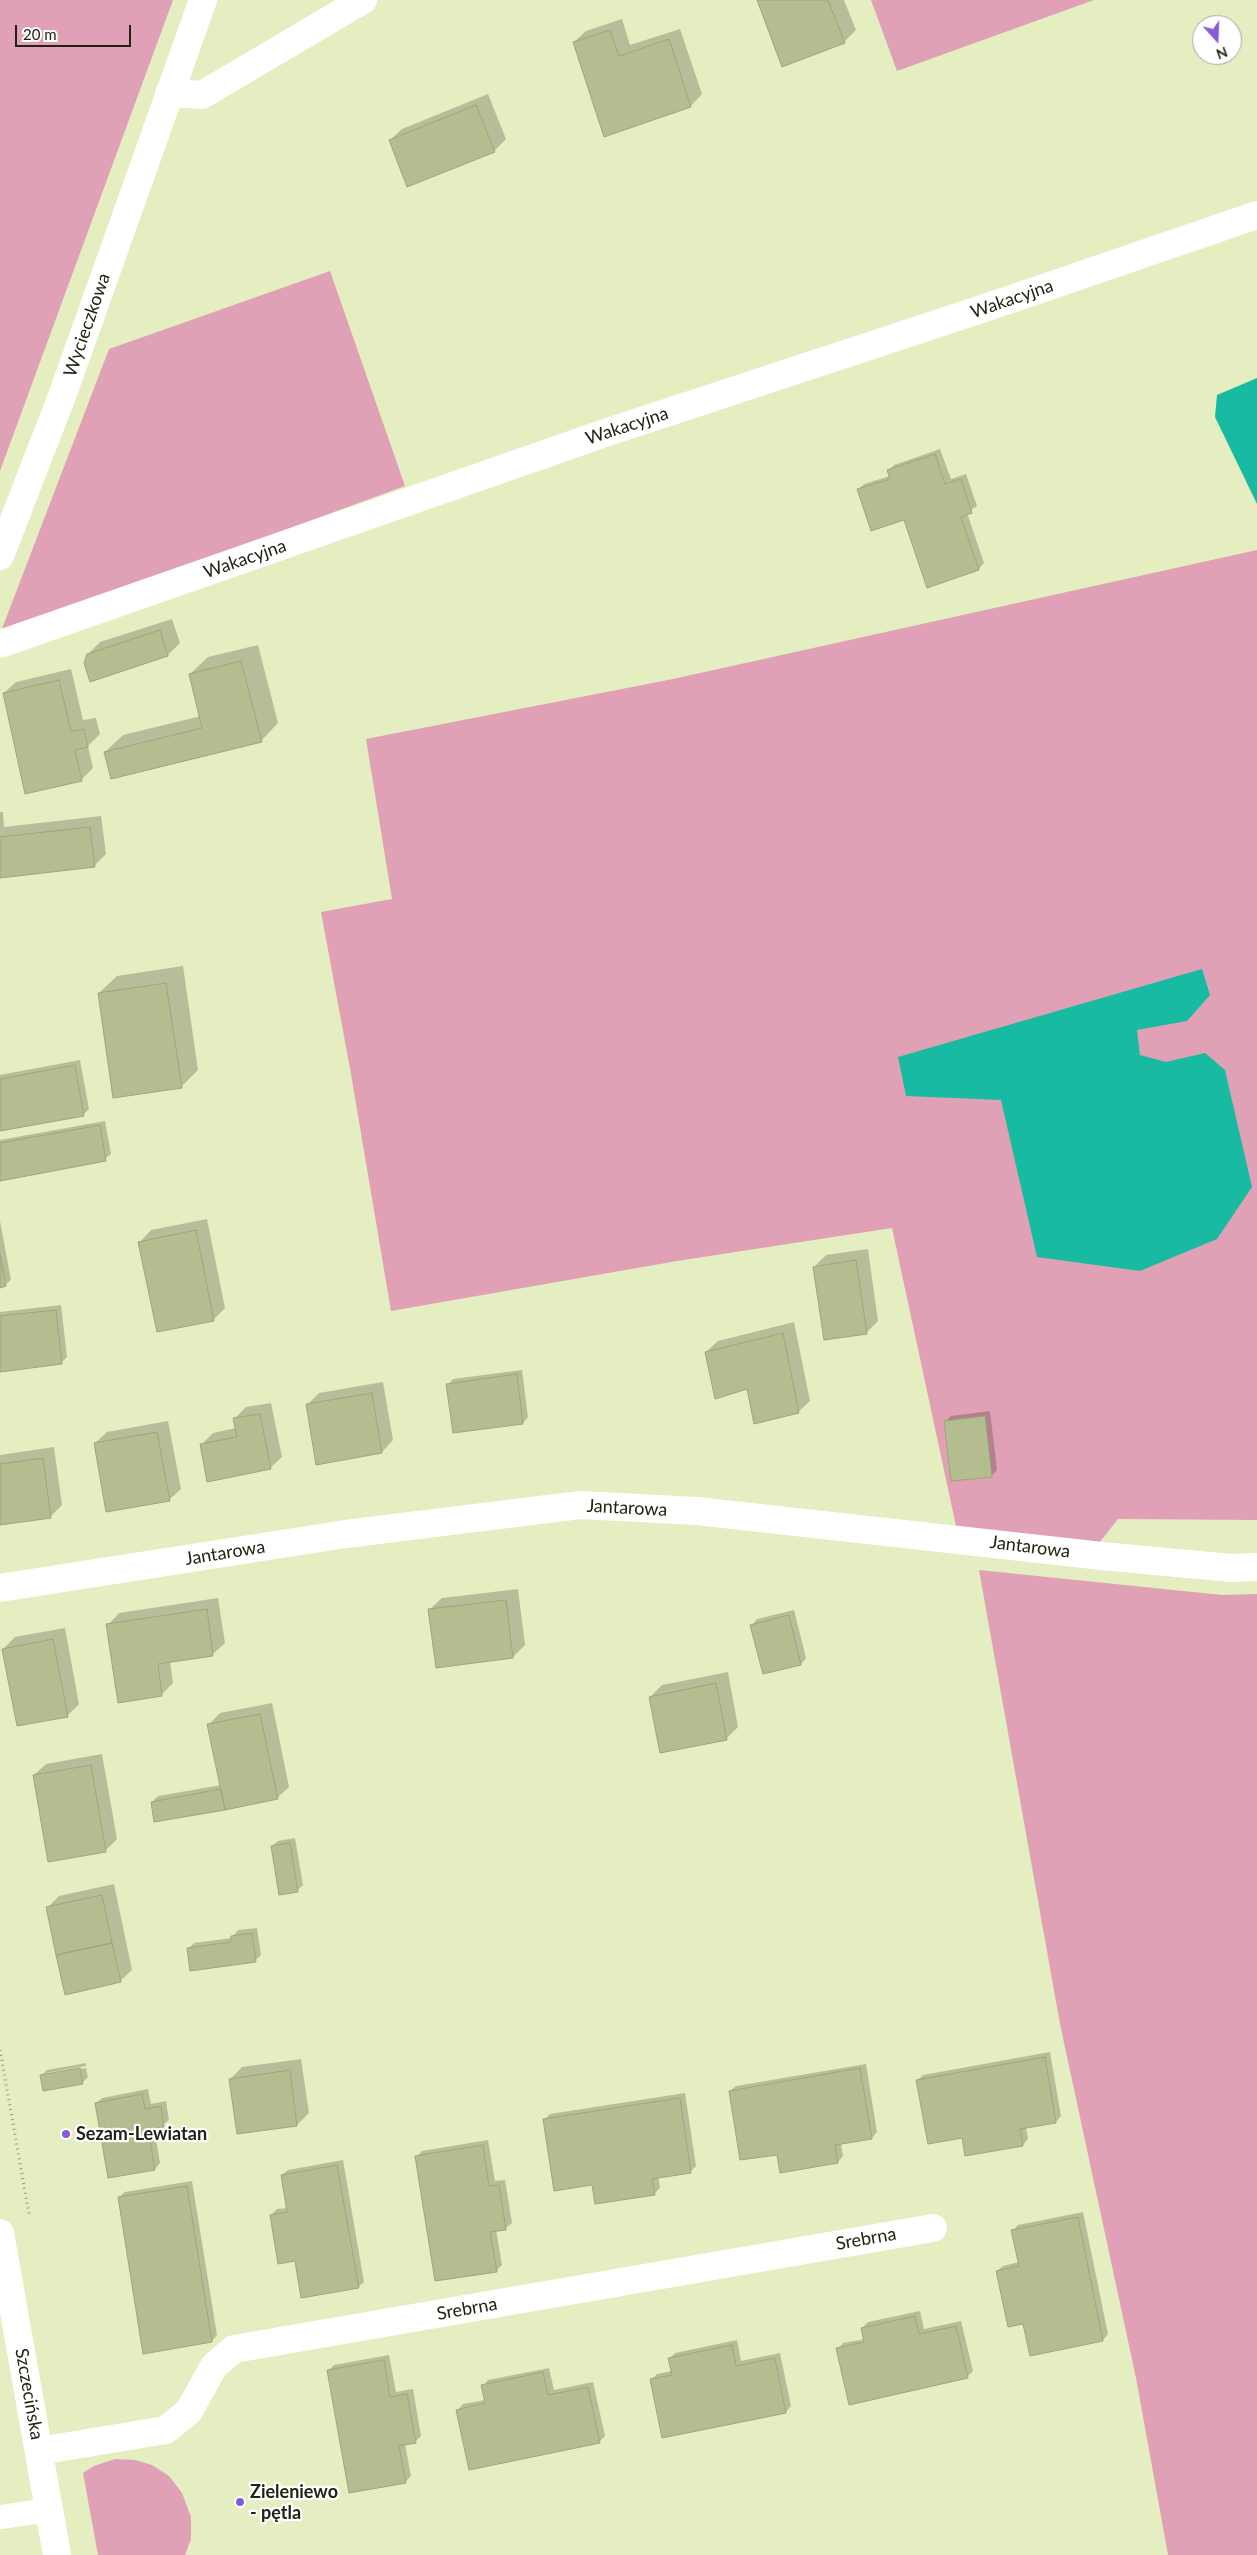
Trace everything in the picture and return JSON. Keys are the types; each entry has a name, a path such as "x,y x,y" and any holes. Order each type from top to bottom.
{"street":[{"name":"Wycieczkowa","path":"0,556 62,396 203,0"},
{"path":"169,93 202,95 363,0"},
{"name":"Wakacyjna","path":"0,644 605,433 988,308 1257,215"},
{"name":"Jantarowa","path":"0,1588 346,1534 580,1506 697,1511 1102,1556 1231,1568 1257,1567"},
{"name":"Srebrna","path":"39,2451 166,2430 189,2411 214,2366 234,2349 933,2228"},
{"name":"Szczecińska","path":"0,2233 57,2555"}],"lane":[{"path":"0,2517 50,2510"}],"shaded area":[{"path":"0,0 173,0 0,471"},
{"path":"871,0 1094,0 897,71"},
{"path":"330,271 405,486 0,634 109,349"},
{"path":"1257,550 1257,1520 1118,1519 1099,1543 956,1526 892,1228 677,1261 391,1311 351,1074 321,912 392,899 366,739 673,679"},
{"path":"979,1570 1222,1595 1257,1594 1257,2555 1168,2555 1136,2378 1060,2024"},
{"path":"115,2459 135,2460 152,2465 169,2476 182,2493 191,2517 191,2539 185,2555 98,2555 83,2473 94,2466"}],"water":[{"path":"1257,378 1257,504 1215,417 1217,395"},
{"path":"1202,969 1210,995 1187,1021 1137,1030 1140,1055 1166,1062 1205,1053 1225,1070 1252,1187 1217,1239 1140,1271 1037,1257 1001,1100 906,1096 898,1057"}],"building":[{"path":"757,0 828,0 845,43 782,67"},
{"path":"610,30 619,56 669,39 691,107 604,137 573,42"},
{"path":"476,105 495,152 407,187 389,140"},
{"path":"935,454 945,484 961,479 972,513 961,517 979,570 927,588 904,520 871,531 857,489 890,479 887,470"},
{"path":"160,630 168,656 90,682 84,663 87,654"},
{"path":"241,661 262,742 111,779 104,752 202,728 189,674"},
{"path":"59,680 71,731 84,729 88,747 75,750 82,781 25,794 3,693"},
{"path":"90,827 95,867 0,878 0,837"},
{"path":"166,983 182,1088 113,1098 98,993"},
{"path":"75,1065 84,1116 0,1131 0,1079"},
{"path":"100,1125 106,1161 0,1181 0,1143"},
{"path":"196,1230 214,1321 157,1332 138,1242"},
{"path":"0,1254 6,1286 0,1288"},
{"path":"856,1260 867,1334 824,1340 813,1267"},
{"path":"56,1310 62,1364 0,1372 0,1316"},
{"path":"783,1333 799,1413 754,1424 747,1389 715,1399 705,1352"},
{"path":"517,1374 523,1424 453,1433 446,1384"},
{"path":"372,1393 382,1453 316,1465 306,1404"},
{"path":"260,1414 271,1469 207,1482 200,1444 237,1437 233,1418"},
{"path":"985,1416 992,1477 951,1481 944,1421"},
{"path":"157,1432 170,1501 106,1512 94,1443"},
{"path":"43,1458 51,1518 0,1525 0,1464"},
{"path":"506,1600 513,1658 436,1668 428,1609"},
{"path":"207,1609 213,1656 158,1664 162,1696 118,1703 106,1624"},
{"path":"789,1615 801,1665 763,1674 750,1625"},
{"path":"53,1639 68,1717 17,1726 2,1649"},
{"path":"716,1683 727,1740 660,1753 649,1697"},
{"path":"260,1714 278,1799 225,1810 207,1724"},
{"path":"91,1765 106,1852 48,1862 33,1775"},
{"path":"221,1789 225,1810 154,1822 151,1802"},
{"path":"290,1843 298,1892 279,1895 271,1846"},
{"path":"102,1895 112,1943 56,1955 46,1907"},
{"path":"252,1933 256,1962 190,1971 187,1948 231,1942 231,1936"},
{"path":"112,1943 121,1982 65,1995 56,1955"},
{"path":"1045,2057 1056,2123 1020,2129 1023,2146 965,2156 962,2138 928,2144 916,2080"},
{"path":"80,2068 83,2084 43,2091 40,2075"},
{"path":"860,2068 872,2139 835,2145 838,2163 780,2173 777,2155 740,2160 729,2091"},
{"path":"290,2070 297,2126 237,2134 229,2079"},
{"path":"142,2094 145,2109 161,2106 164,2127 148,2129 155,2170 108,2178 95,2103"},
{"path":"680,2098 691,2173 652,2179 655,2195 595,2204 592,2185 554,2191 543,2119"},
{"path":"483,2145 489,2186 499,2185 506,2230 490,2232 497,2272 435,2281 415,2156"},
{"path":"337,2165 359,2288 301,2298 295,2261 278,2264 270,2215 287,2212 281,2175"},
{"path":"187,2186 212,2342 143,2354 118,2197"},
{"path":"1078,2217 1103,2341 1030,2356 1023,2324 1008,2327 996,2271 1019,2266 1011,2230"},
{"path":"915,2316 919,2334 956,2326 968,2378 849,2405 836,2348 864,2342 861,2328"},
{"path":"732,2345 736,2366 775,2358 786,2413 662,2438 650,2379 672,2375 668,2358"},
{"path":"384,2360 390,2397 407,2394 416,2443 399,2446 406,2483 349,2493 327,2370"},
{"path":"543,2372 548,2395 588,2387 600,2443 469,2470 456,2410 485,2403 481,2385"}],"place":[{"name":"Sezam-Lewiatan","path":"66,2134"},
{"name":"Zieleniewo - pętla","path":"240,2502"}]}
